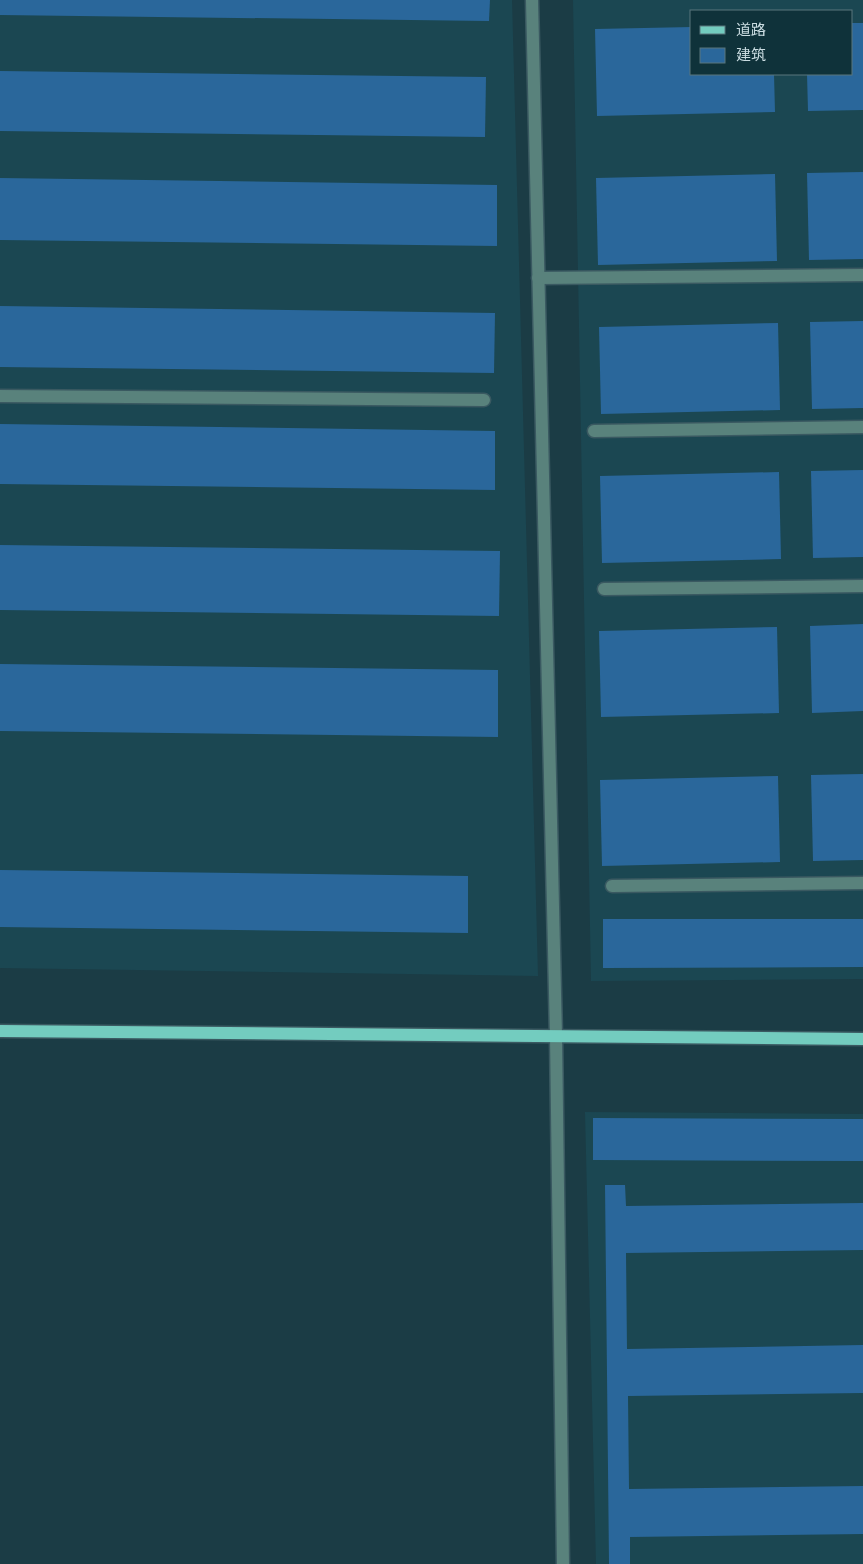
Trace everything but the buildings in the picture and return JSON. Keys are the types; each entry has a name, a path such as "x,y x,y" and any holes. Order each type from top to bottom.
{"main road":[{"path":"0,1031 863,1039"}],"street":[{"path":"532,0 556,1036 563,1564"},
{"path":"538,278 863,275"},
{"path":"0,396 484,400"},
{"path":"594,431 863,427"},
{"path":"604,589 863,586"},
{"path":"612,886 863,883"}],"shaded area":[{"path":"0,0 512,0 538,976 0,968"},
{"path":"573,0 863,0 863,979 591,981"},
{"path":"585,1112 863,1114 863,1564 596,1564"}]}
